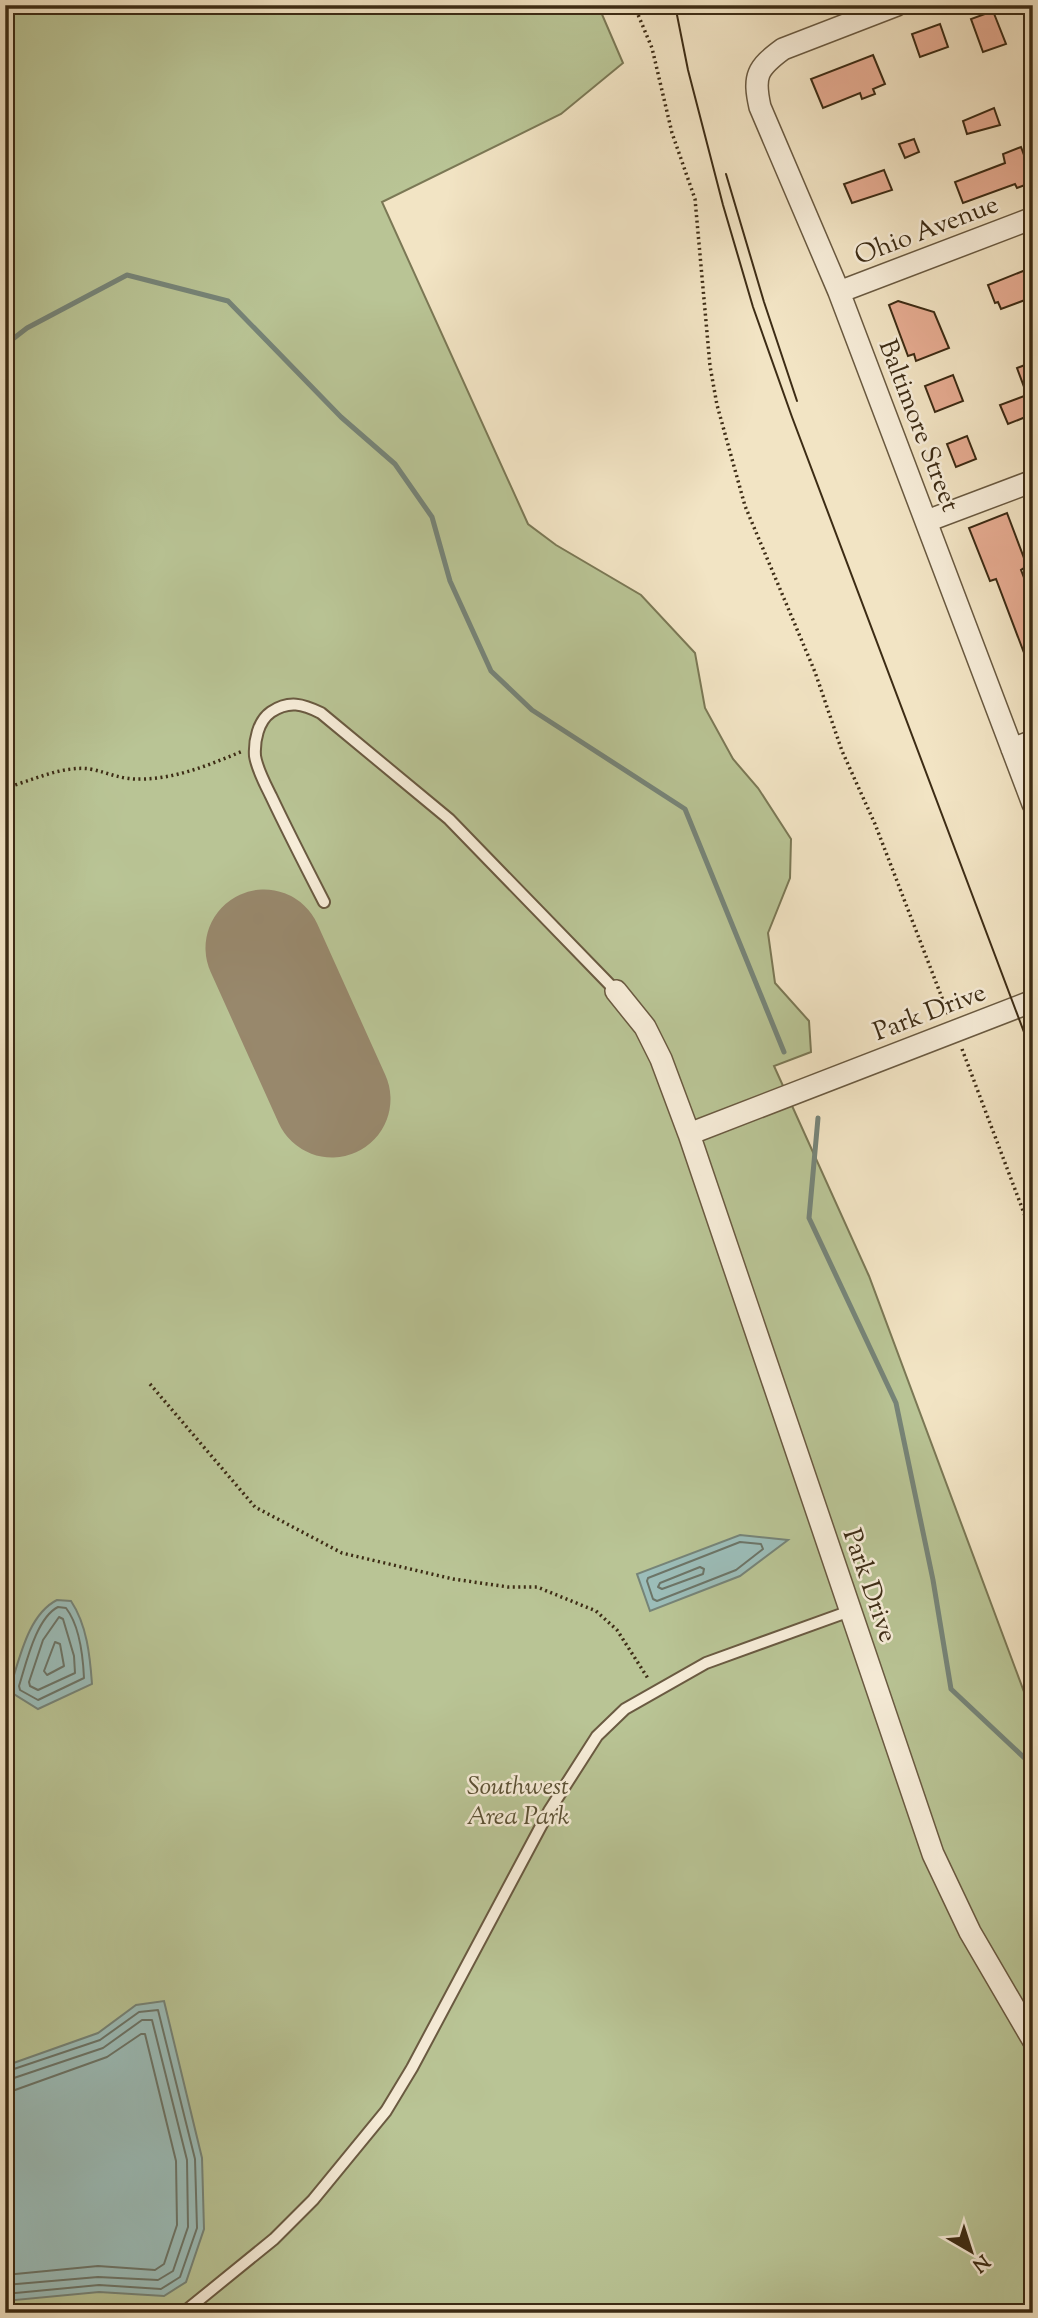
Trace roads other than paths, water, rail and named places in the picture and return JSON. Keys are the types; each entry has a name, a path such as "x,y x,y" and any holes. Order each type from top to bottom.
{"street":[{"name":"Baltimore Street","path":"897,5 783,50 768,60 755,80 760,107 839,292 1033,804"},
{"name":"Ohio Avenue","path":"839,292 1033,218"},
{"path":"927,521 1033,481"},
{"path":"1012,749 1033,741"},
{"name":"Park Drive","path":"616,991 645,1027 661,1059 689,1134 933,1854 970,1932 1033,2040"},
{"name":"Park Drive","path":"689,1134 1033,1001"}],"lane":[{"path":"324,902 255,758 257,731 266,716 278,707 293,703 321,713 449,820 616,991"},
{"path":"183,2313 274,2239 313,2200 386,2111 412,2068 549,1811 597,1736 625,1709 706,1664 850,1611"}],"water":[{"path":"740,1535 788,1540 740,1576 650,1611 637,1574"},
{"path":"57,1600 71,1601 81,1620 89,1652 92,1684 38,1709 9,1691 31,1628 38,1616"},
{"path":"164,2001 202,2158 204,2229 186,2282 164,2296 99,2292 5,2301 5,2066 98,2033 136,2005"}],"waterway":[{"path":"5,345 27,328 127,275 228,301 341,417 395,464 432,517 450,581 491,671 532,710 685,809 784,1052"},
{"path":"818,1118 809,1218 896,1403 933,1580 951,1689 1033,1766"}],"tram line":[{"path":"675,5 688,70 753,307 1033,1056"},
{"path":"726,174 797,401"}],"park label":[{"name":"Southwest Area Park","path":"518,1800"}]}
